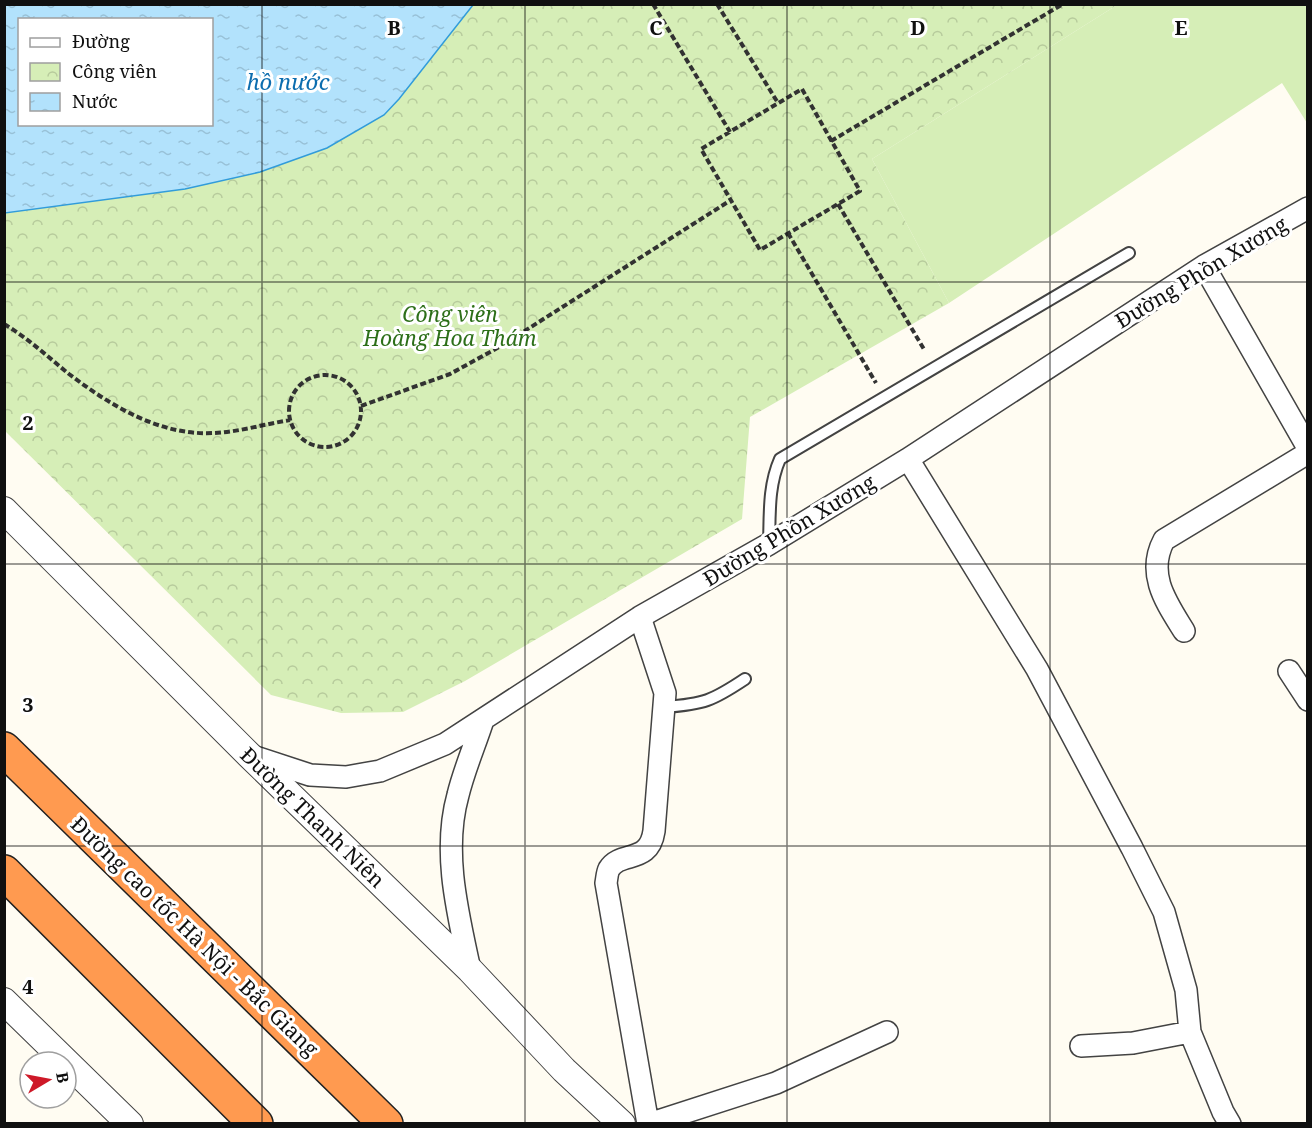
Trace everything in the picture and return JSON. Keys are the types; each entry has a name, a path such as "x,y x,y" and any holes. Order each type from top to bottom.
{"highway":[{"name":"Đường cao tốc Hà Nội - Bắc Giang","path":"4,749 386,1124"},
{"path":"4,872 256,1124"}],"street":[{"name":"Đường Phồn Xương","path":"249,754 310,775 346,777 380,771 445,744 640,617 770,544 908,459 1204,266 1308,207"},
{"path":"1204,266 1308,448"},
{"path":"1184,632 1164,597 1157,575 1158,552 1164,540 1308,453"},
{"path":"908,459 1037,669 1164,912 1186,990 1190,1032 1230,1124"},
{"name":"Đường Thanh Niên","path":"4,510 470,970 564,1070 622,1124"},
{"path":"640,617 665,693 652,843 644,851 613,864 608,870 606,883 649,1124 776,1083 887,1032"},
{"path":"1289,671 1308,700"},
{"path":"470,970 456,900 452,860 453,826 457,796 483,720"},
{"path":"4,1000 130,1124"},
{"path":"1081,1046 1133,1043 1190,1032"}],"lane":[{"path":"770,544 771,491 774,473 780,459 1129,253"},
{"path":"665,706 708,701 745,678"}],"path":[{"path":"653,4 730,132"},
{"path":"717,4 778,103"},
{"path":"831,141 1063,4"},
{"path":"802,89 860,190 760,250 701,148 730,132 802,89"},
{"path":"361,406 450,374 501,346 731,200"},
{"path":"838,204 935,368"},
{"path":"788,233 885,398"},
{"path":"4,324 17,331 71,375 132,415 171,430 214,433 290,420"},
{"path":"318,375 341,378 351,385 358,395 361,406 356,429 348,439 338,445 326,447 303,440 295,431 290,420 289,408 298,386 318,375"}],"green space":[{"name":"Công viên Hoàng Hoa Thám","path":"4,5 1117,5 872,159 949,303 750,417 742,519 465,681 403,712 341,713 271,695 5,431"},
{"path":"1117,5 1307,5 1307,123 1282,83 949,303 872,159"}],"water":[{"name":"hồ nước","path":"5,4 473,5 384,115 327,148 260,172 185,189 5,213"}]}
